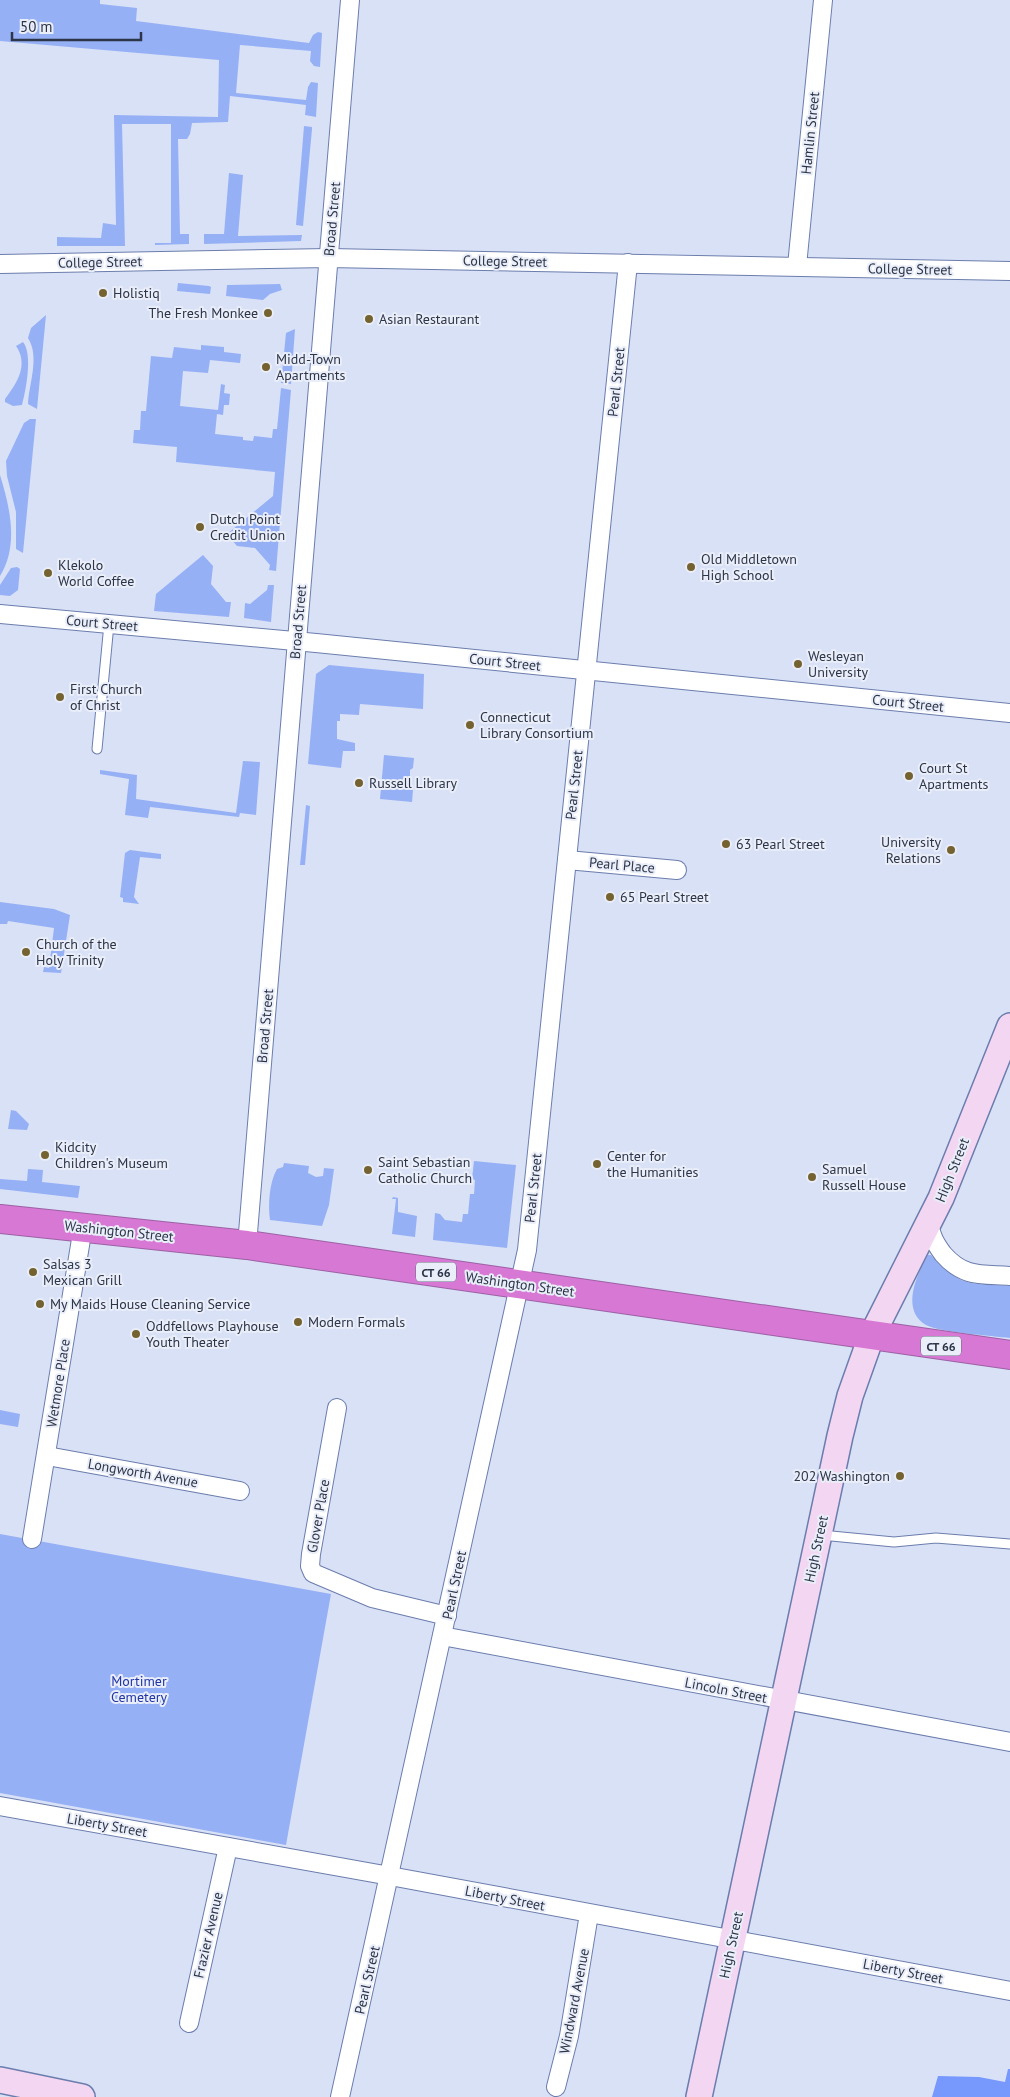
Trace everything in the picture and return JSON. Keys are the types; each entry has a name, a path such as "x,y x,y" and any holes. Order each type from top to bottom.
{"highway":[{"name":"Washington Street","path":"0,1218 247,1245 1010,1356"}],"street":[{"name":"Broad Street","path":"247,1245 350,0"},
{"name":"Hamlin Street","path":"797,266 823,0"},
{"name":"College Street","path":"0,264 329,258 1010,271"},
{"name":"Pearl Street","path":"340,2097 527,1250 628,263"},
{"name":"Court Street","path":"0,614 297,641 1010,713"},
{"name":"Pearl Place","path":"567,860 678,870"},
{"name":"High Street","path":"699,2097 848,1404 871,1337 945,1189 1010,1026"},
{"path":"929,1223 935,1244 958,1269 971,1273 1010,1276"},
{"name":"Wetmore Place","path":"32,1539 84,1227"},
{"name":"Glover Place","path":"336,1408 311,1554 310,1566 313,1574 372,1598 447,1616"},
{"name":"Longworth Avenue","path":"47,1456 240,1491"},
{"name":"Lincoln Street","path":"442,1636 1010,1742"},
{"name":"Liberty Street","path":"0,1806 1010,1991"},
{"name":"Frazier Avenue","path":"189,2023 228,1847"},
{"name":"Windward Avenue","path":"556,2087 569,2036 590,1914"},
{"path":"0,2080 82,2097"}],"lane":[{"path":"97,749 109,624"},
{"path":"819,1535 894,1542 936,1538 1010,1544"}],"green space":[{"path":"0,0 100,0 100,4 137,8 136,21 309,43 313,35 318,32 322,33 320,67 314,66 310,61 311,51 240,45 236,93 306,100 308,87 311,82 318,83 316,117 305,115 306,105 230,96 228,122 192,123 187,139 178,139 180,234 189,234 189,244 155,245 155,243 171,243 171,124 122,124 125,246 57,246 57,237 101,238 103,223 116,225 114,115 218,117 219,60 0,41"},
{"path":"304,126 312,127 312,129 303,226 296,225"},
{"path":"229,173 243,175 238,236 302,235 301,241 204,244 204,234 224,234"},
{"path":"178,283 209,286 211,287 210,294 177,291"},
{"path":"280,284 282,290 270,294 263,300 226,296 227,285"},
{"path":"46,315 37,409 28,404 34,362 28,338 31,328"},
{"path":"295,329 291,384 281,383 286,333"},
{"path":"23,342 28,355 27,382 22,405 13,406 5,402 5,399 14,387 20,374 20,353 16,346"},
{"path":"201,345 224,347 224,352 241,354 240,363 210,360 208,373 183,371 180,406 218,410 221,384 225,385 224,393 230,394 229,405 224,405 223,415 217,414 215,434 243,437 243,440 253,441 254,436 272,438 273,429 277,429 281,388 291,390 276,571 269,570 270,565 255,548 237,546 227,534 273,496 275,472 176,462 177,447 133,443 134,430 140,430 141,411 146,411 151,356 172,358 174,347 201,350"},
{"path":"30,419 36,419 23,553 16,549 16,512 7,476 6,461 24,423"},
{"path":"0,475 7,500 11,539 6,564 0,576"},
{"path":"203,555 213,566 211,584 226,602 231,602 229,617 154,611 156,594"},
{"path":"17,567 20,569 18,590 10,596 0,595 0,585 11,568"},
{"path":"268,585 274,585 271,622 244,618 245,603 250,604 267,590"},
{"path":"329,665 424,674 423,709 360,704 359,715 340,714 340,721 337,721 337,739 355,743 355,751 343,751 341,768 308,764 316,674"},
{"path":"384,755 414,758 413,768 410,770 410,790 413,790 412,802 380,799"},
{"path":"243,761 260,762 256,815 240,813 239,817 150,807 148,818 125,815 129,779 100,774 100,770 137,775 136,799 236,813"},
{"path":"306,805 310,806 305,865 300,865"},
{"path":"130,850 161,854 161,859 140,857 134,897 139,904 123,902 123,898 120,897 125,853"},
{"path":"0,902 54,909 70,915 61,973 43,972 44,967 49,968 54,928 8,921 7,924 0,924"},
{"path":"11,1110 16,1111 29,1124 27,1130 8,1129"},
{"path":"474,1161 516,1165 507,1248 433,1240 435,1213 440,1214 445,1220 462,1222 463,1214 468,1214 470,1194 474,1194 475,1180 472,1179"},
{"path":"284,1163 309,1166 308,1173 316,1177 323,1176 324,1168 334,1169 329,1205 322,1226 270,1220 269,1201 272,1181 277,1169 283,1167"},
{"path":"28,1169 43,1170 42,1182 80,1186 78,1198 0,1189 0,1179 27,1181"},
{"path":"393,1197 398,1198 398,1212 417,1216 415,1237 392,1234 396,1199 392,1199"},
{"path":"928,1255 931,1255 941,1266 958,1279 975,1284 1010,1286 1010,1338 942,1330 926,1325 918,1318 912,1301 913,1292 919,1272"},
{"path":"0,1410 20,1414 18,1427 0,1424"},
{"name":"Mortimer Cemetery","path":"0,1534 331,1594 286,1845 0,1793"}],"shaded area":[{"path":"1008,2069 1010,2069 1010,2097 932,2097 938,2076 979,2077 1005,2082"}],"place":[{"name":"Holistiq","path":"103,293"},
{"name":"The Fresh Monkee","path":"268,313"},
{"name":"Asian Restaurant","path":"369,319"},
{"name":"Midd-Town Apartments","path":"266,367"},
{"name":"Dutch Point Credit Union","path":"200,527"},
{"name":"Old Middletown High School","path":"691,567"},
{"name":"Klekolo World Coffee","path":"48,573"},
{"name":"Wesleyan University","path":"798,664"},
{"name":"First Church of Christ","path":"60,697"},
{"name":"Connecticut Library Consortium","path":"470,725"},
{"name":"Court St Apartments","path":"909,776"},
{"name":"Russell Library","path":"359,783"},
{"name":"63 Pearl Street","path":"726,844"},
{"name":"University Relations","path":"951,850"},
{"name":"65 Pearl Street","path":"610,897"},
{"name":"Church of the Holy Trinity","path":"26,952"},
{"name":"Kidcity Children's Museum","path":"45,1155"},
{"name":"Center for the Humanities","path":"597,1164"},
{"name":"Saint Sebastian Catholic Church","path":"368,1170"},
{"name":"Samuel Russell House","path":"812,1177"},
{"name":"Salsas 3 Mexican Grill","path":"33,1272"},
{"name":"My Maids House Cleaning Service","path":"40,1304"},
{"name":"Modern Formals","path":"298,1322"},
{"name":"Oddfellows Playhouse Youth Theater","path":"136,1334"},
{"name":"202 Washington","path":"900,1476"}]}
